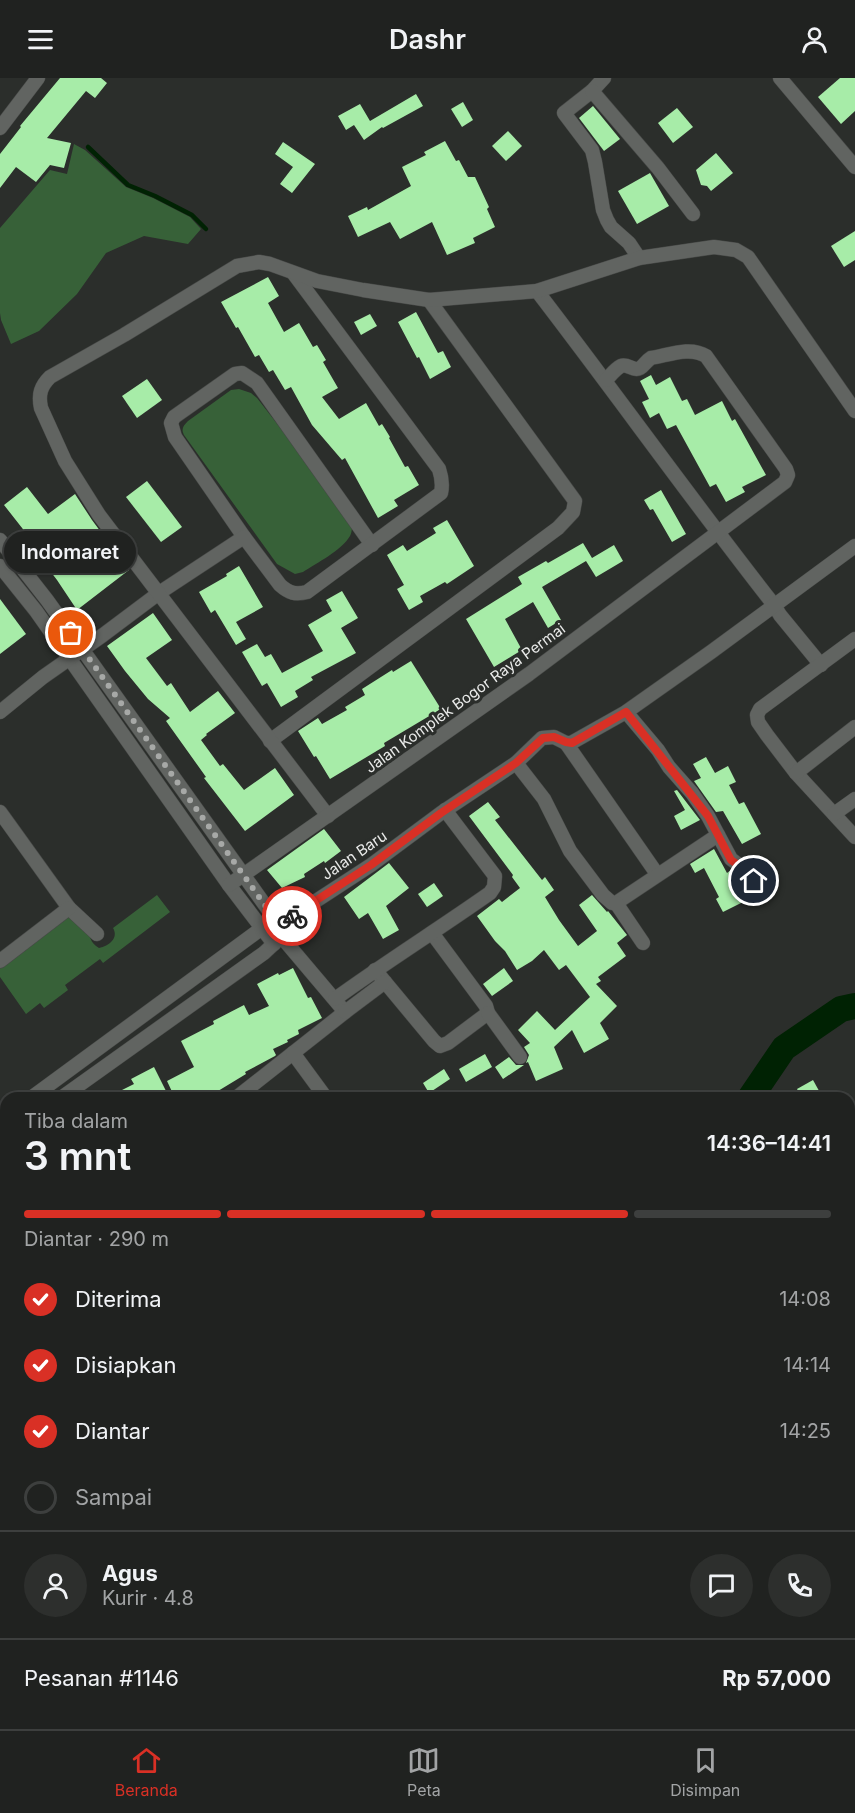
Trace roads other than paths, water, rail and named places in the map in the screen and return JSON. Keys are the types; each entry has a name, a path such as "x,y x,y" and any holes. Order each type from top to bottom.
{"street":[{"path":"0,128 38,78"},
{"path":"604,78 592,91 564,113 591,150 603,210 610,227 629,243 639,258"},
{"path":"780,78 855,167"},
{"path":"592,91 669,180 693,214"},
{"path":"328,816 99,515 65,461 41,408 40,391 50,377 237,266 259,262 317,281 429,300 537,291 639,258 714,247 743,252 748,257 855,411"},
{"path":"294,274 439,469 443,486 441,494 372,545 307,592 295,594 280,585 244,537 175,436 171,423 174,417 235,374 242,373 257,383 372,545"},
{"path":"537,291 606,380 716,532 821,665"},
{"path":"270,741 549,534 573,512 575,501 429,300"},
{"name":"Jalan Komplek Bogor Raya Permai","path":"229,885 529,674 785,482 788,475 786,469 706,356 698,351 691,350 651,358 641,368 636,369 621,366 606,380"},
{"path":"0,712 159,593 244,537"},
{"path":"0,540 47,600 242,875 279,933 345,1012"},
{"path":"642,943 616,903 608,900 570,852 544,799 516,763 543,738 554,737 572,743 626,712 855,546"},
{"path":"0,566 36,611 262,929 279,933"},
{"path":"855,639 760,709 757,715 758,722 796,773 855,837"},
{"path":"626,712 692,793 708,816 731,860 747,871 761,892"},
{"path":"796,773 855,727"},
{"path":"566,742 657,874"},
{"name":"Jalan Baru","path":"279,933 445,810 516,763"},
{"path":"834,814 855,800"},
{"path":"334,999 490,893 494,887 495,876 445,810"},
{"path":"0,812 69,908 97,934"},
{"path":"616,903 718,835"},
{"path":"0,961 69,908"},
{"path":"39,1092 262,929"},
{"path":"69,1092 279,933"},
{"path":"432,933 520,1057"},
{"path":"375,970 440,1046 456,1038 488,1013"},
{"path":"244,1092 385,982"},
{"path":"293,1053 322,1092"},
{"path":"81,1061 93,1075"}],"waterway":[{"path":"88,147 128,185 192,215 206,229"},
{"path":"754,1092 784,1048 841,1009 855,1006"}],"place":[{"name":"Indomaret","path":"71,633"}]}
